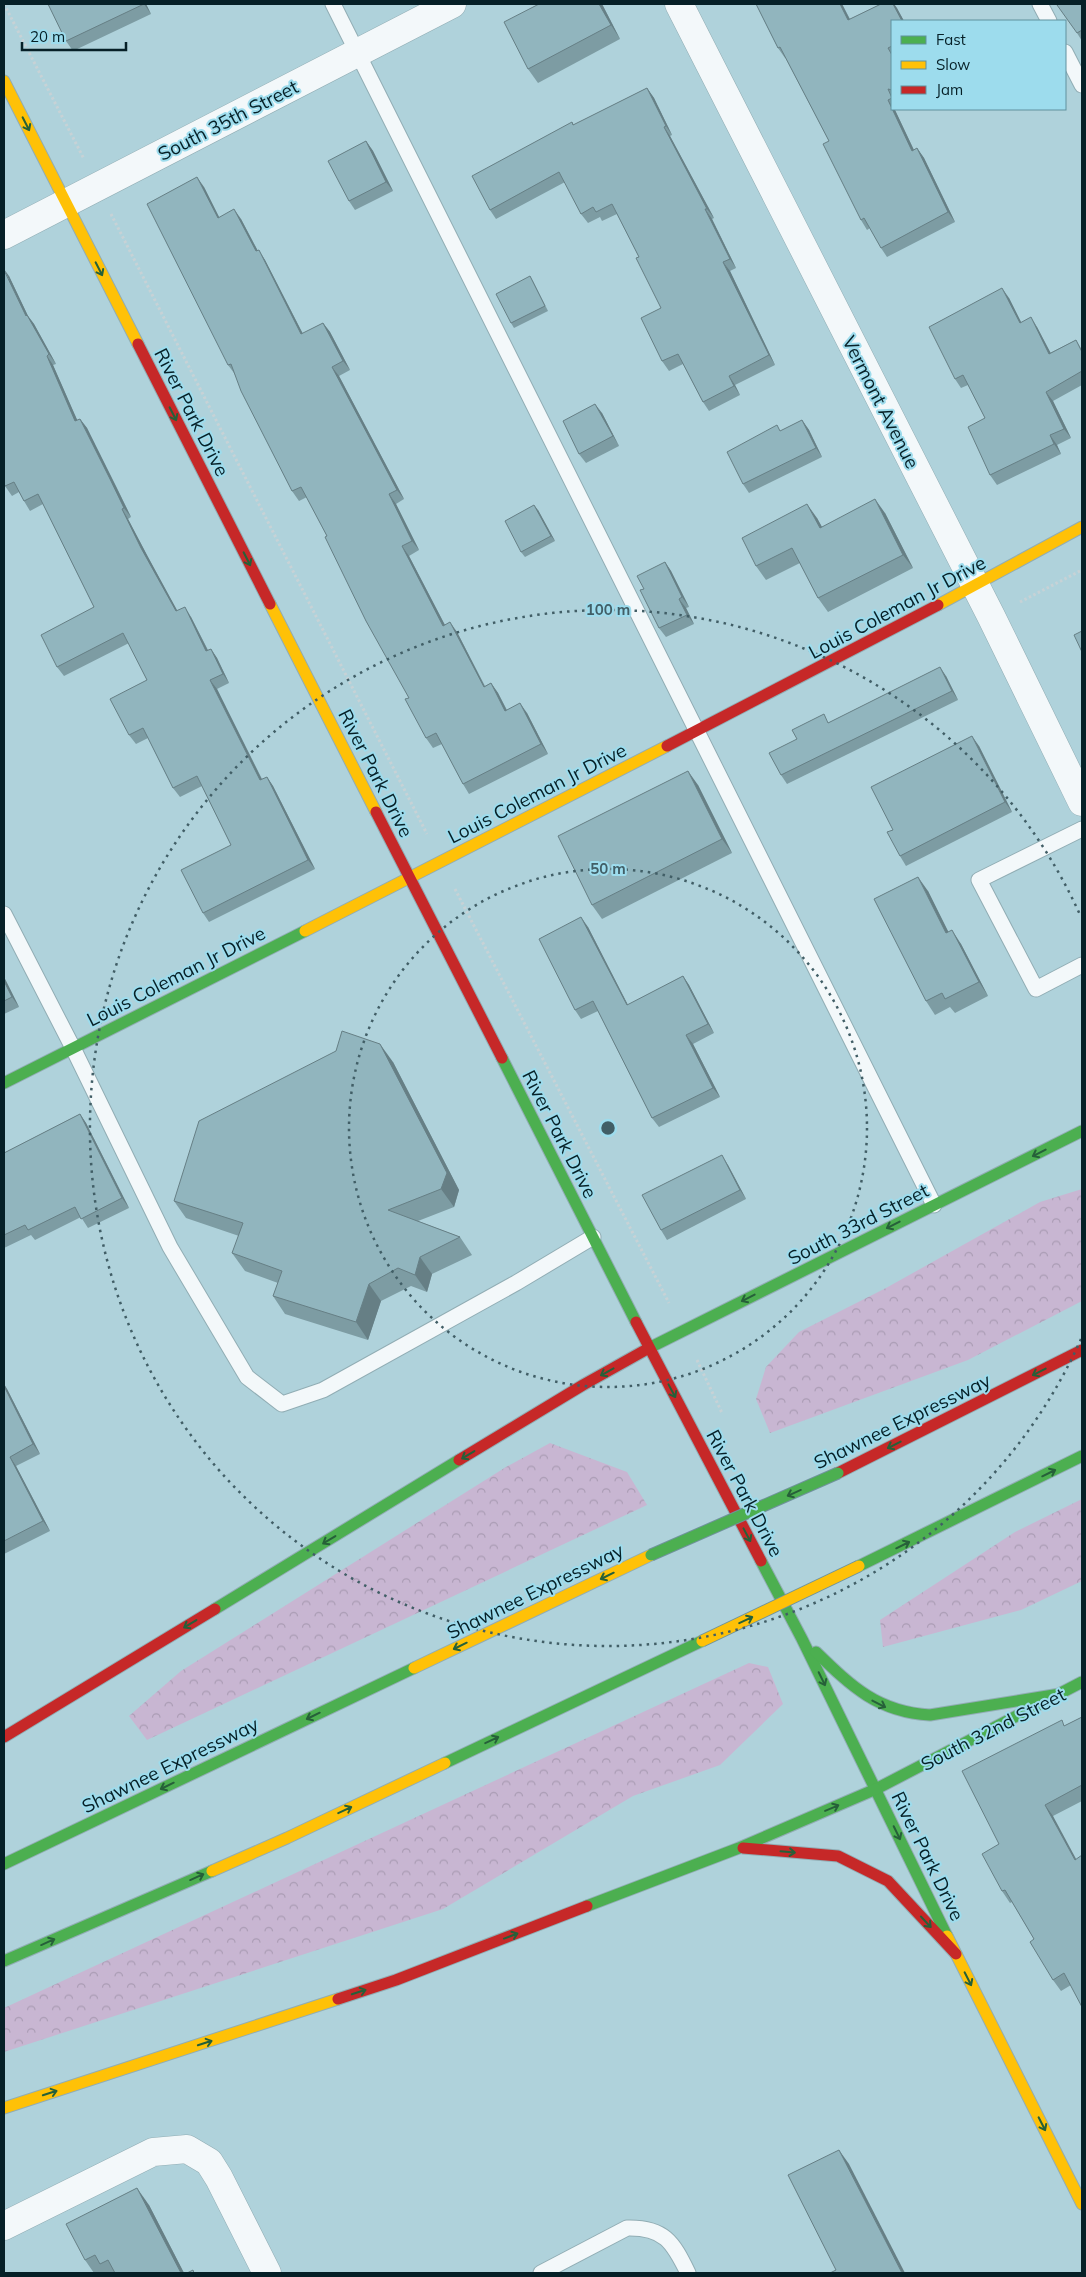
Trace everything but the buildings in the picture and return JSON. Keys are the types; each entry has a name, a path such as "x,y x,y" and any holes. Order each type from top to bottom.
{"main road":[{"name":"River Park Drive","path":"4,81 649,1348 802,1639 956,1954 1082,2204"},
{"name":"Louis Coleman Jr Drive","path":"4,1083 410,878 976,586 1082,527"},
{"name":"South 33rd Street","path":"4,1738 583,1385 649,1348 1082,1131"},
{"name":"Shawnee Expressway","path":"4,1864 651,1555 838,1473 1082,1350"},
{"path":"4,1961 286,1838 859,1566 1082,1456"},
{"path":"802,1639 847,1682 869,1699 890,1709 911,1715 930,1714 1060,1694"},
{"name":"South 32nd Street","path":"4,2108 396,1980 739,1848 876,1789 1082,1682"},
{"path":"739,1848 838,1856 888,1881 956,1954"}],"street":[{"name":"South 35th Street","path":"4,235 452,4"},
{"name":"Vermont Avenue","path":"679,4 976,586 1082,802"},
{"path":"4,2226 153,2152 187,2149 209,2162 220,2178 267,2273"}],"lane":[{"path":"333,4 695,731 713,762 934,1205"},
{"path":"1040,4 1048,20"},
{"path":"1066,54 1082,85"},
{"path":"1082,829 979,880 1036,989 1082,966"},
{"path":"4,914 73,1048 170,1247 247,1377 282,1404 323,1390 516,1283 593,1237"},
{"path":"541,2273 627,2228 642,2228 659,2232 671,2242 688,2273"}],"green space":[{"path":"1082,1189 1082,1301 968,1360 770,1433 756,1399 766,1367 799,1332 886,1288 1040,1202"},
{"path":"550,1443 627,1472 647,1505 147,1740 129,1716 181,1671 506,1467"},
{"path":"1082,1499 1082,1581 1021,1610 883,1647 880,1620 1015,1532"},
{"path":"749,1663 768,1667 783,1704 720,1765 633,1796 443,1909 4,2052 4,2008"}],"traffic: fast":[{"path":"4,1083 305,931"},
{"path":"502,1058 636,1322"},
{"path":"649,1348 1082,1131"},
{"path":"859,1566 1082,1456"},
{"path":"215,1609 459,1460"},
{"path":"651,1555 838,1473"},
{"path":"761,1561 802,1639 947,1936"},
{"path":"445,1763 702,1641"},
{"path":"816,1652 854,1687 881,1703 912,1713 930,1715 1060,1694"},
{"path":"4,1864 414,1668"},
{"path":"876,1789 1082,1682"},
{"path":"587,1906 739,1848 876,1789"},
{"path":"4,1961 212,1871"}],"traffic: slow":[{"path":"4,81 138,344"},
{"path":"938,605 1082,527"},
{"path":"270,604 376,812"},
{"path":"305,931 667,746"},
{"path":"414,1668 651,1555"},
{"path":"702,1641 859,1566"},
{"path":"212,1871 287,1838 445,1763"},
{"path":"947,1936 1082,2204"},
{"path":"4,2108 338,1999"}],"traffic: jam":[{"path":"138,344 270,604"},
{"path":"667,746 938,605"},
{"path":"376,812 502,1058"},
{"path":"636,1322 761,1561"},
{"path":"459,1460 583,1385 649,1348"},
{"path":"838,1473 1082,1350"},
{"path":"4,1737 215,1609"},
{"path":"743,1848 838,1856 888,1881 956,1954"},
{"path":"338,1999 396,1980 587,1906"}]}
